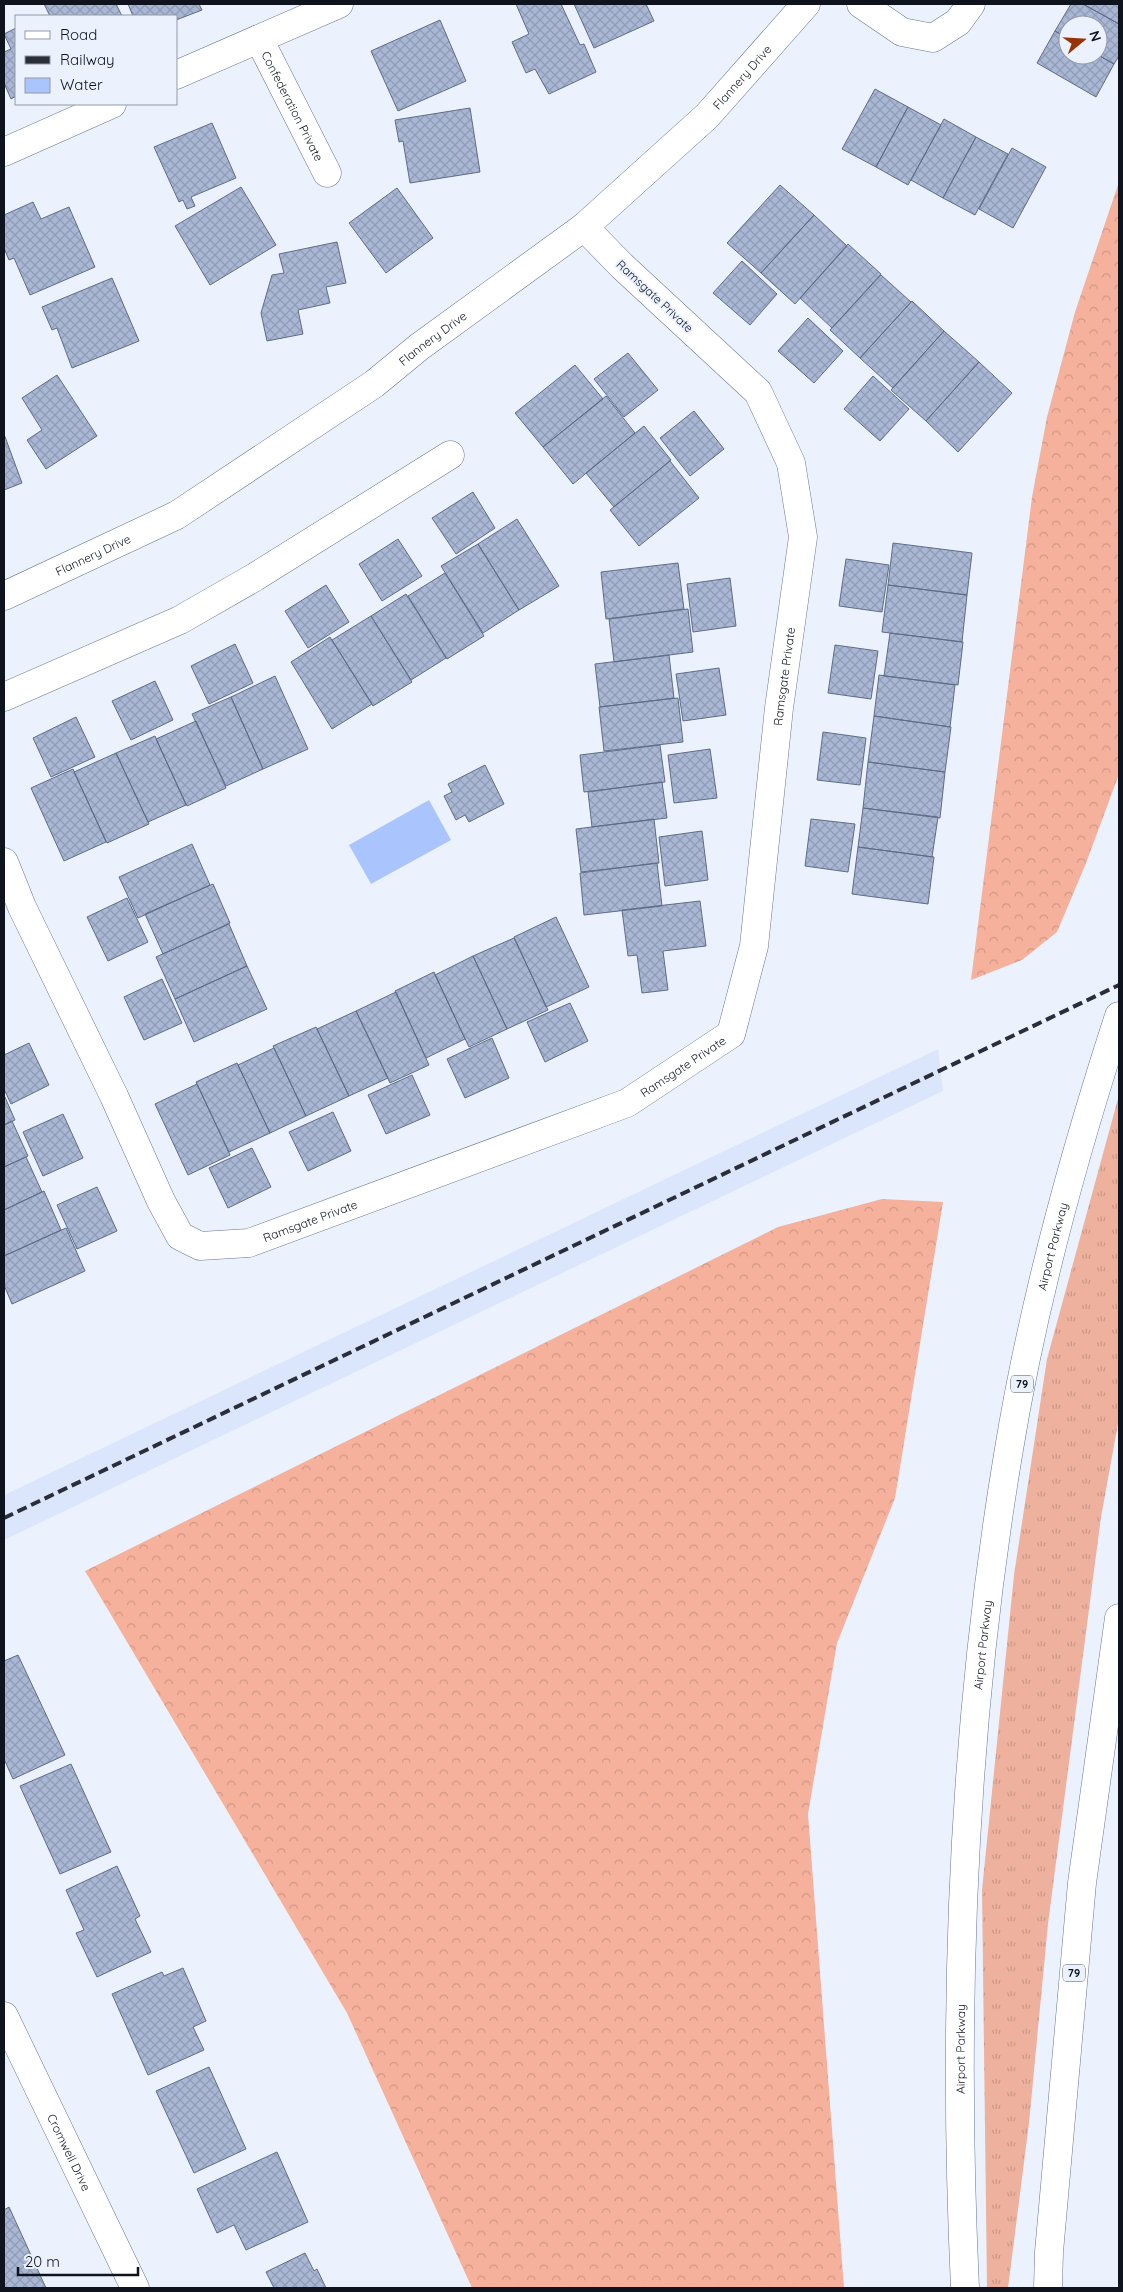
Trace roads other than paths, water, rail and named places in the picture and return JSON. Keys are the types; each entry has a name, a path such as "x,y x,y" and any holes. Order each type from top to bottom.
{"main road":[{"name":"Confederation Private","path":"178,75 339,4"},
{"name":"Flannery Drive","path":"4,596 177,514 374,384 419,348 584,227 707,116 806,4"},
{"path":"861,4 902,32 933,38 958,22 971,4"},
{"name":"Confederation Private","path":"259,39 326,173"},
{"path":"4,152 110,105"},
{"name":"Ramsgate Private","path":"4,862 22,907 114,1096 161,1201 180,1236 200,1246 249,1243 627,1104 731,1034 754,946 779,708 803,538 791,464 758,392 622,266 584,227"},
{"path":"4,697 180,620 255,577 450,455"},
{"name":"Airport Parkway","path":"965,2288 958,2043 960,1943 970,1761 982,1646 1008,1456 1029,1347 1074,1164 1119,1016"},
{"name":"79","path":"1048,2288 1050,2242 1082,1883 1119,1618"},
{"name":"Cromwell Drive","path":"4,2016 135,2288"}],"water":[{"path":"429,800 451,840 371,884 349,845"}],"railway":[{"path":"4,1518 1119,985"}]}
